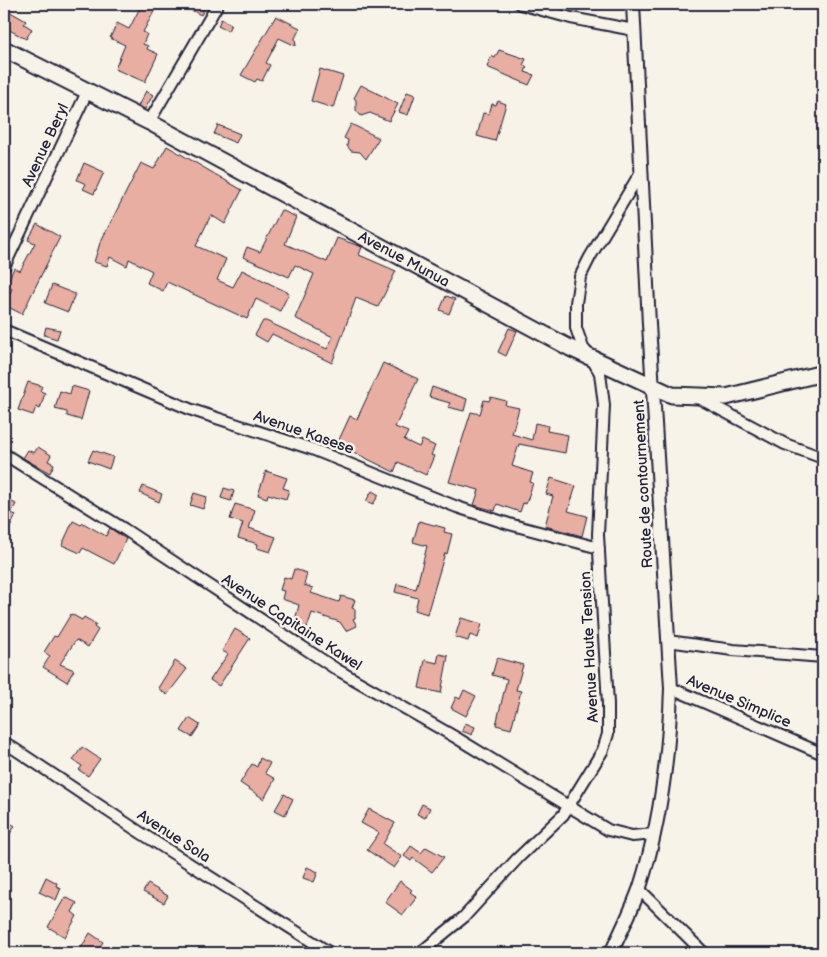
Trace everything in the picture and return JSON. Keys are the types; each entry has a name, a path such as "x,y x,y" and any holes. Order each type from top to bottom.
{"main road":[{"name":"Avenue Munua","path":"4,49 149,122 592,359 672,395 726,397 823,373"}],"street":[{"path":"149,122 218,4"},
{"path":"520,4 571,18 634,30"},
{"name":"Route de contournement","path":"611,953 639,888 655,834 666,774 671,688 633,4"},
{"name":"Avenue Beryl","path":"4,267 88,90"},
{"name":"Avenue Haute Tension","path":"420,953 464,917 570,806 603,750 608,734 599,548 604,405 600,373 583,348 576,328 576,303 580,277 642,170"},
{"name":"Avenue Kasese","path":"4,330 192,410 312,449 457,507 509,524 599,548"},
{"path":"696,396 785,444 823,458"},
{"name":"Avenue Capitaine Kawel","path":"4,454 124,529 336,669 608,830 632,836 655,834"},
{"path":"668,641 734,650 823,657"},
{"name":"Avenue Simplice","path":"671,688 823,754"},
{"name":"Avenue Sola","path":"4,742 141,833 330,953"},
{"path":"639,888 704,953"}],"building":[{"path":"142,4 158,4 143,32 147,34 143,44 148,46 147,49 158,54 145,82 115,69 125,45 110,38 117,23 129,29"},
{"path":"179,4 207,4 201,15"},
{"path":"7,10 26,21 24,24 32,29 26,39 4,27 4,15"},
{"path":"276,16 300,28 295,38 296,46 279,38 266,63 270,65 262,81 257,79 255,82 241,75"},
{"path":"221,19 231,24 228,31 218,26"},
{"path":"499,50 526,59 523,65 527,67 525,72 534,75 529,85 487,67 491,56 495,58"},
{"path":"320,69 343,76 333,108 311,101"},
{"path":"361,85 398,104 389,121 370,113 361,116 356,110 356,100 354,98"},
{"path":"146,91 153,95 145,109 138,106"},
{"path":"407,92 415,95 408,115 399,112"},
{"path":"498,101 506,104 495,141 477,136 483,113 489,114 492,104 496,105"},
{"path":"351,124 379,138 366,159 360,152 351,151 347,146 348,140 344,138"},
{"path":"218,125 240,134 236,143 214,134"},
{"path":"167,146 242,190 225,224 211,215 196,246 226,259 217,280 233,287 242,270 289,293 280,311 256,299 247,319 167,282 163,291 147,283 152,271 129,259 127,266 110,257 107,266 94,262 100,243 141,163 154,169"},
{"path":"84,163 104,172 94,194 83,189 86,184 77,180"},
{"path":"281,210 296,217 285,244 327,262 337,238 362,247 359,255 396,271 378,307 356,298 332,363 272,334 267,342 255,335 263,321 266,321 327,349 333,337 295,318 314,274 295,265 289,277 243,257 247,247 260,252"},
{"path":"37,224 60,237 22,314 4,305 12,289 6,285 14,268 20,271 35,243 28,240"},
{"path":"52,285 75,294 68,312 45,303"},
{"path":"446,296 455,299 449,314 440,310"},
{"path":"46,327 60,330 57,339 44,335"},
{"path":"509,328 517,331 506,356 498,352"},
{"path":"383,363 418,379 395,427 408,432 404,440 419,447 422,440 435,446 431,455 434,456 426,475 398,462 394,472 337,444 350,416 357,419"},
{"path":"28,382 42,386 40,391 45,393 40,409 36,407 33,415 18,410"},
{"path":"72,386 89,391 81,420 67,416 67,412 55,409 60,391 70,394"},
{"path":"432,387 467,399 464,411 448,407 450,403 429,397"},
{"path":"491,397 506,401 505,405 519,408 512,434 532,440 535,423 548,426 547,431 568,435 565,453 519,444 512,466 533,473 530,482 533,483 526,504 523,503 520,512 497,504 495,511 474,505 479,490 449,482 471,412 480,414 484,400 489,401"},
{"path":"38,447 51,455 48,461 54,464 50,473 23,458 28,450 34,453"},
{"path":"93,450 113,457 109,469 88,461"},
{"path":"266,471 287,478 283,488 289,490 286,499 268,494 267,498 258,495"},
{"path":"551,478 576,486 568,511 587,516 582,536 545,526 553,496 546,494"},
{"path":"143,486 162,494 159,502 140,493"},
{"path":"224,488 234,491 231,501 221,498"},
{"path":"372,491 379,495 373,504 366,501"},
{"path":"194,493 207,497 203,509 190,505"},
{"path":"4,498 16,504 11,513 16,515 4,540"},
{"path":"235,504 255,510 249,528 276,537 270,552 257,548 258,544 238,538 243,523 230,519"},
{"path":"73,521 81,525 83,523 106,536 110,528 126,539 114,564 83,548 80,553 62,545"},
{"path":"419,521 445,528 444,532 452,534 427,614 415,610 418,598 395,592 397,584 416,589 427,546 413,542"},
{"path":"294,569 307,573 304,585 313,588 311,593 339,602 341,596 355,600 352,608 355,609 355,618 353,619 357,626 346,631 340,622 312,613 307,628 294,624 299,605 282,599 284,591 280,590 284,577 291,579"},
{"path":"71,614 82,620 84,617 96,624 94,627 98,630 88,647 76,640 60,664 74,670 67,682 43,667 50,656 44,652 54,636 57,637"},
{"path":"461,618 482,624 478,638 470,635 468,641 455,637"},
{"path":"235,629 250,638 219,686 210,680 228,654 222,651"},
{"path":"439,654 448,656 441,693 419,688 425,660 437,663"},
{"path":"497,658 523,665 516,690 521,691 511,729 496,725 507,679 492,675"},
{"path":"175,661 187,669 167,695 158,688"},
{"path":"464,690 476,696 466,716 451,708 456,697 460,699"},
{"path":"189,718 200,725 192,737 181,731"},
{"path":"465,723 475,727 472,735 462,731"},
{"path":"82,747 100,759 88,776 79,770 82,766 73,760"},
{"path":"260,758 270,763 265,773 275,779 264,799 240,783 252,764 257,767"},
{"path":"284,794 293,799 285,815 275,810"},
{"path":"422,804 430,808 425,818 417,814"},
{"path":"369,809 395,823 383,844 402,857 394,868 367,850 379,833 361,823"},
{"path":"4,819 15,826 4,843"},
{"path":"411,846 421,853 426,847 444,857 432,872 413,858 411,861 404,856"},
{"path":"307,867 318,872 314,882 303,878"},
{"path":"46,877 57,883 56,886 61,888 56,900 39,892"},
{"path":"400,881 412,890 410,892 417,897 403,915 385,902"},
{"path":"148,884 168,896 164,903 143,892"},
{"path":"65,897 77,903 72,912 77,916 65,937 48,927"},
{"path":"90,933 103,942 96,953 89,953 81,948"}]}
